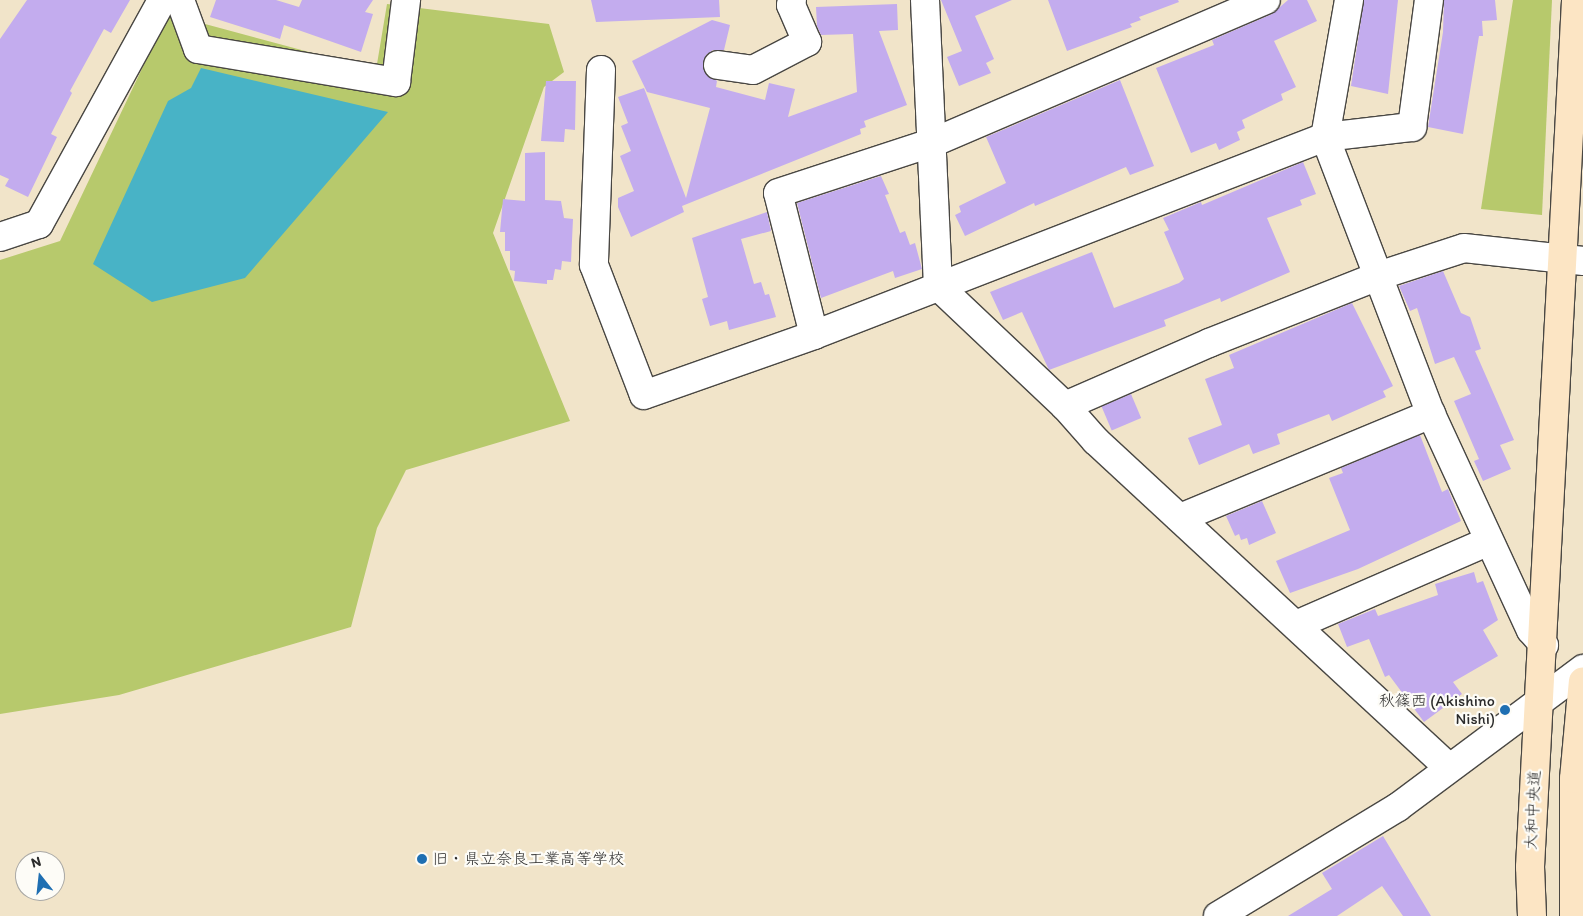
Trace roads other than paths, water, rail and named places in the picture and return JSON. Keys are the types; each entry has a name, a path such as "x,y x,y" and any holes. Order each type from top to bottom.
{"street":[{"path":"0,237 39,224 162,0"},
{"path":"180,0 198,49 396,82 406,0"},
{"path":"718,65 754,70 807,42 790,5 792,0"},
{"path":"924,0 934,142 938,286 1066,406 1096,441 1296,624 1448,767"},
{"path":"814,335 778,193 934,142 1266,0"},
{"path":"1349,0 1325,138 1431,414 1531,630 1544,645"},
{"path":"601,70 594,265 644,395 814,335 1325,138 1412,128 1429,0"},
{"name":"大和中央道","path":"1532,916 1530,867 1538,705 1544,645 1546,564 1572,259 1576,0"},
{"path":"1066,406 1209,343 1378,276 1464,248 1572,259"},
{"path":"1180,518 1431,414"},
{"path":"1296,624 1490,541"},
{"path":"1506,577 1514,584 1527,582 1546,564"},
{"path":"1218,916 1398,806 1448,767 1538,705 1583,669"},
{"path":"1574,916 1583,681"}],"water":[{"path":"201,68 388,112 245,278 152,302 93,264 168,101 191,88"}],"place":[{"name":"秋篠西 (Akishino Nishi)","path":"1505,710"},
{"name":"旧・県立奈良工業高等学校","path":"422,859"}]}
